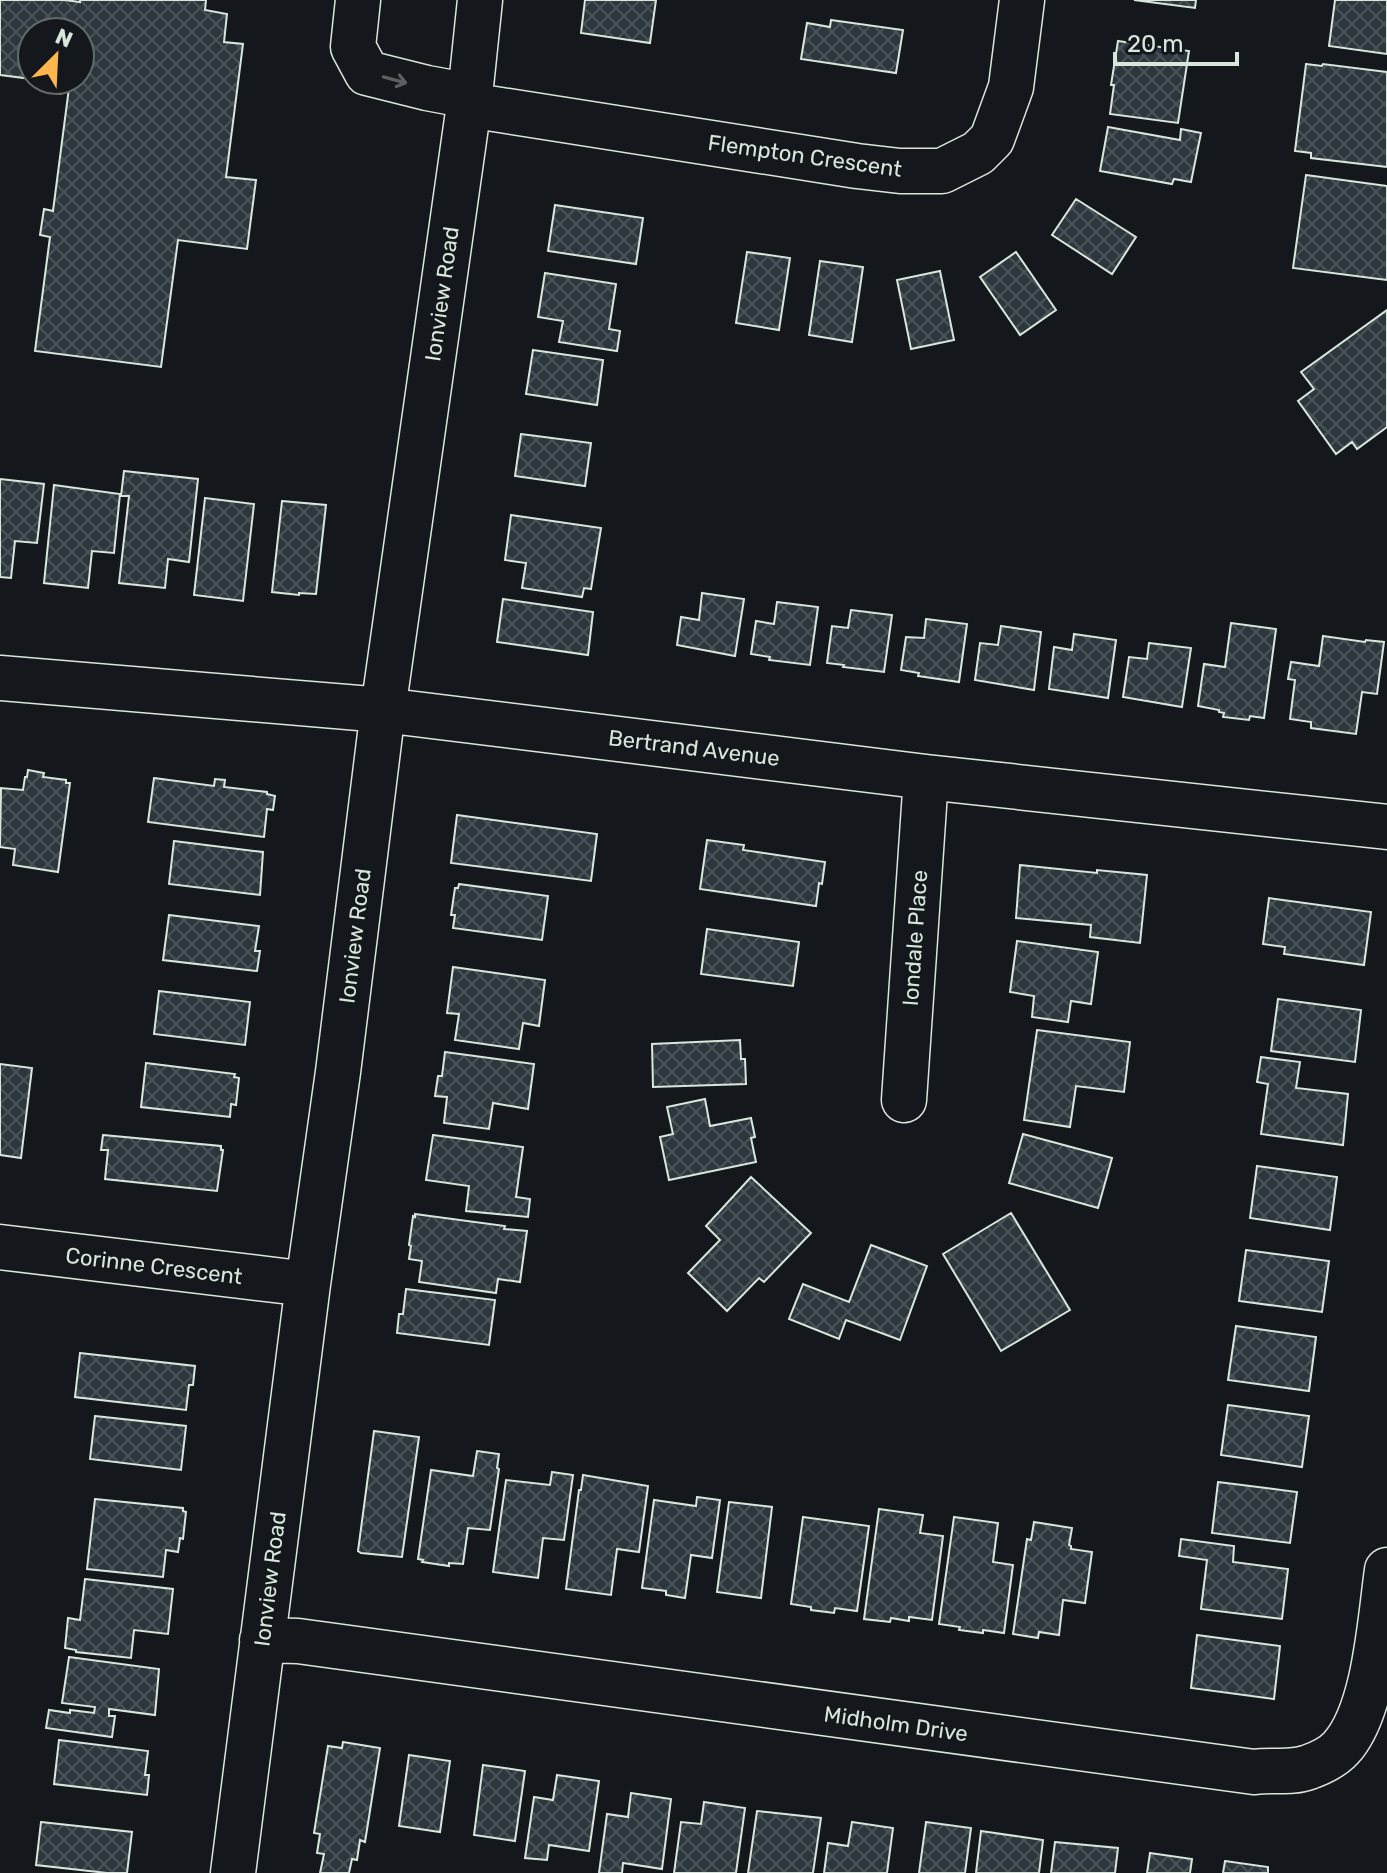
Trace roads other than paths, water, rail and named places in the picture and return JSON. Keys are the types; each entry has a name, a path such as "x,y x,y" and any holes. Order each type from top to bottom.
{"street":[{"name":"Flempton Crescent","path":"358,0 353,47 367,73 469,100 900,171 942,171 978,153 992,139 1011,87 1022,0"},
{"name":"Ionview Road","path":"233,1873 383,710 469,100 480,0"},
{"name":"Bertrand Avenue","path":"0,678 383,710 926,777 1387,827"},
{"name":"Iondale Place","path":"904,1100 926,777"},
{"name":"Corinne Crescent","path":"0,1247 308,1284"},
{"name":"Midholm Drive","path":"262,1640 298,1641 1238,1770 1284,1772 1306,1768 1328,1758 1340,1750 1351,1734 1371,1683 1387,1570"}]}
